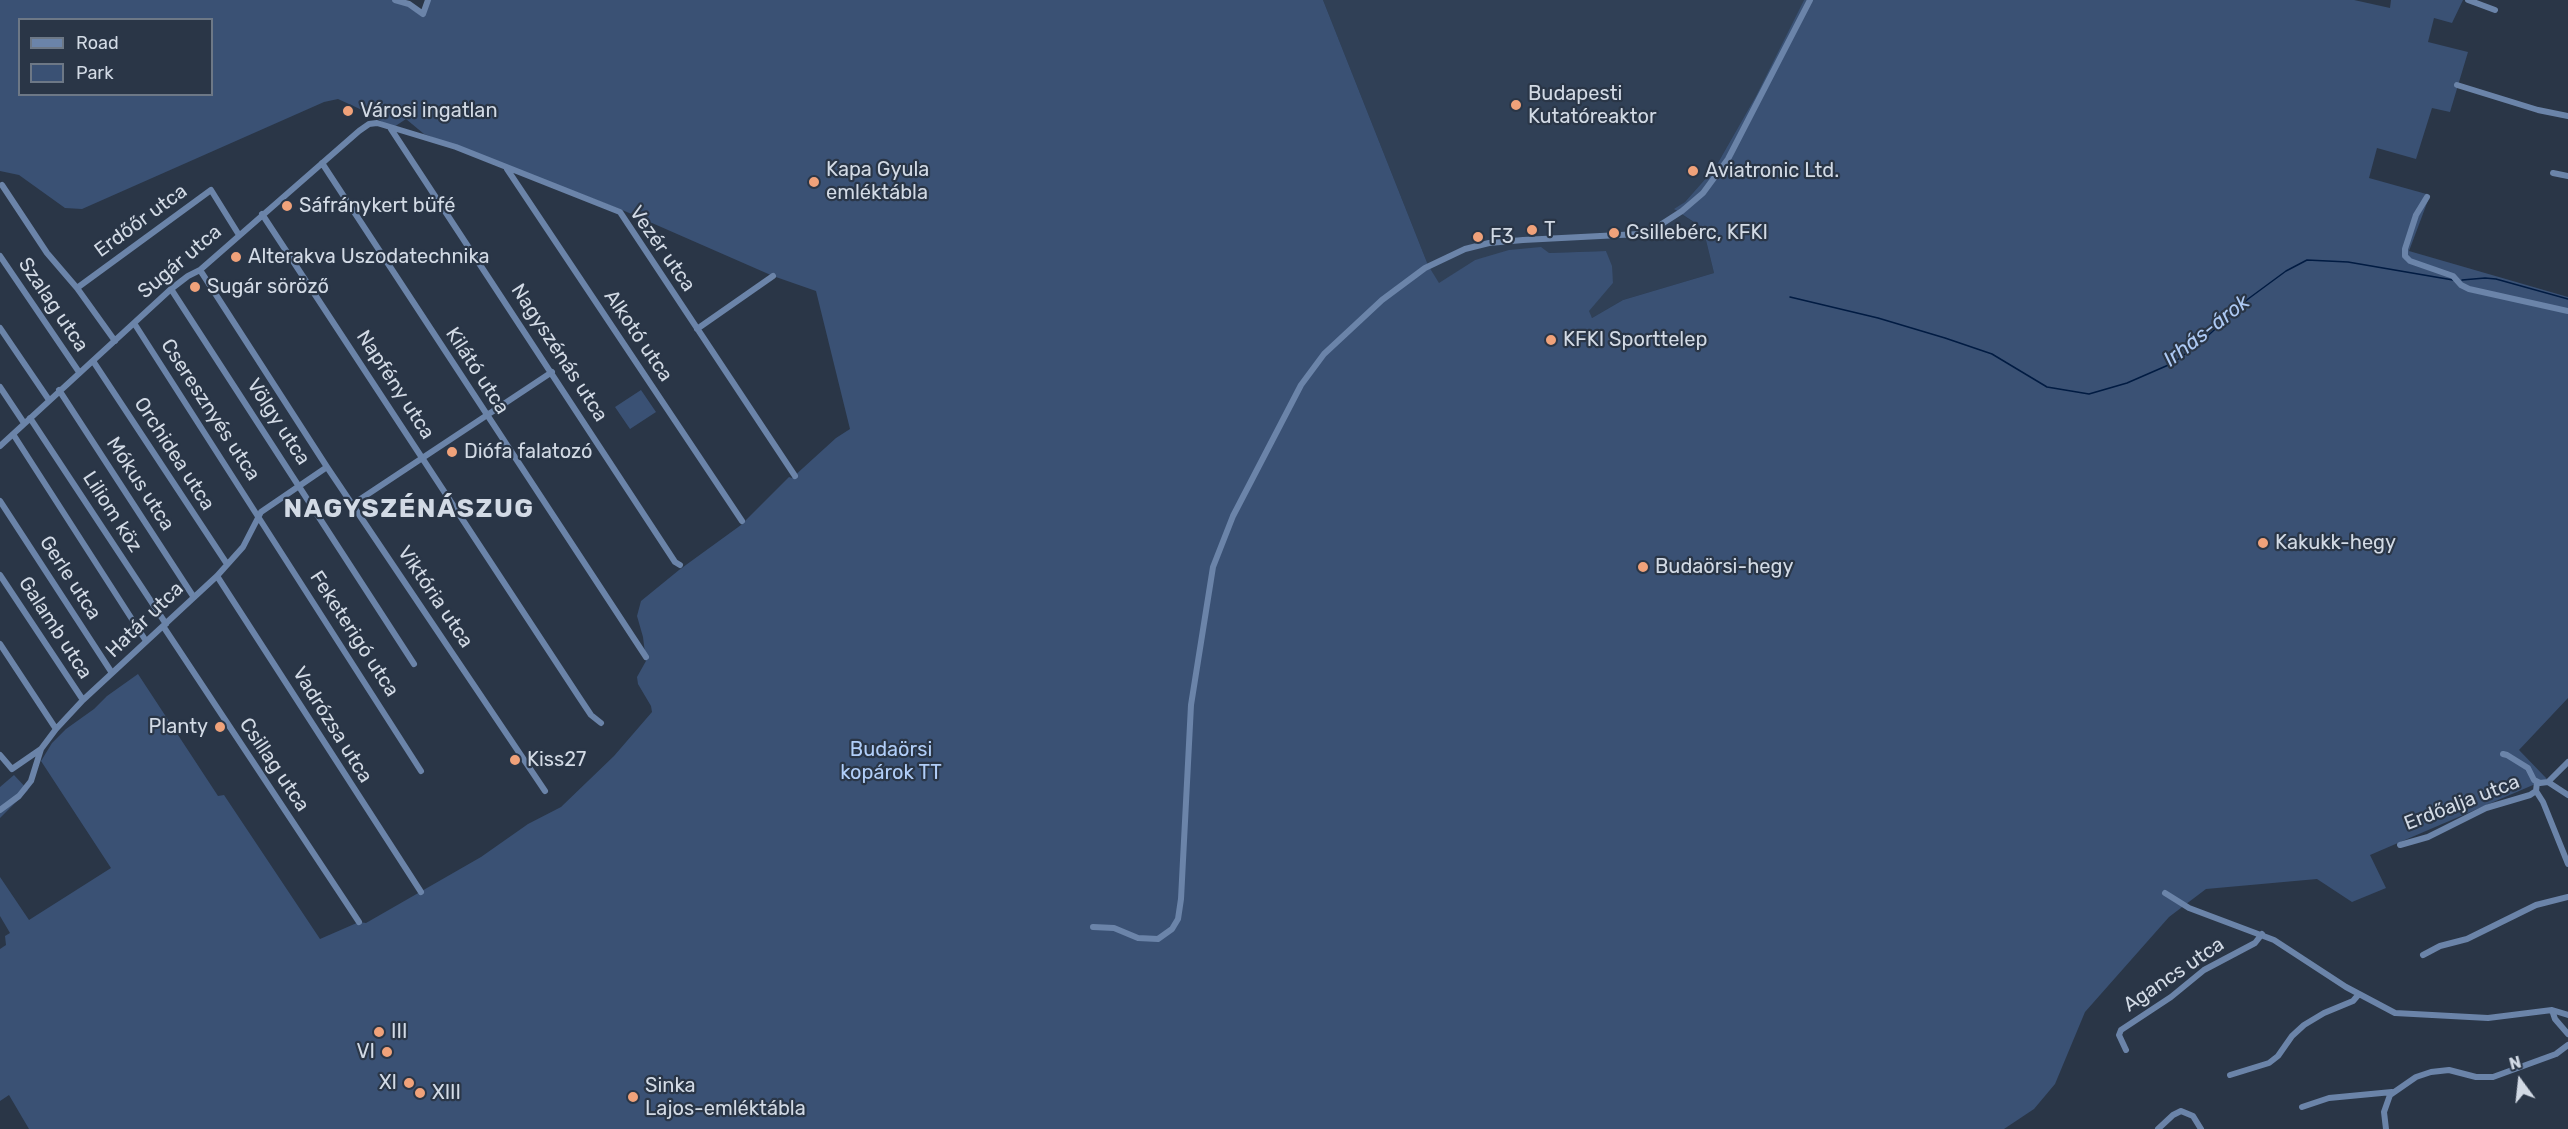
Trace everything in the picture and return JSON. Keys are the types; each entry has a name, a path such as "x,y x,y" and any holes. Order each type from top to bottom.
{"street":[{"path":"395,0 412,5 423,14 428,0"},
{"path":"1093,927 1114,928 1138,938 1158,939 1176,923 1182,899 1191,705 1209,588 1218,550 1233,516 1301,385 1331,347 1402,284 1425,268 1465,249 1489,243 1523,240 1639,234 1654,229 1682,211 1703,193 1728,159 1810,0"},
{"path":"2466,2 2495,9"},
{"path":"2457,85 2538,110 2568,116"},
{"name":"Sugár utca","path":"1,444 171,289 200,270 262,214 369,124 382,124 391,129"},
{"name":"Vezér utca","path":"391,129 433,139 620,212 795,476"},
{"name":"Nagyszénás utca","path":"391,129 675,562 680,565"},
{"name":"Kilátó utca","path":"322,163 646,657"},
{"name":"Alkotó utca","path":"507,168 742,521"},
{"path":"2553,173 2568,176"},
{"path":"2,185 47,253 77,288 115,341"},
{"name":"Erdőőr utca","path":"77,288 211,190 238,235"},
{"path":"2427,197 2416,214 2405,249 2405,256 2410,261 2453,276 2469,289 2568,311"},
{"name":"Napfény utca","path":"262,214 582,703 601,723"},
{"name":"Szalag utca","path":"0,256 79,372"},
{"name":"Viktória utca","path":"200,270 327,467 545,791"},
{"path":"697,329 773,276"},
{"name":"Völgy utca","path":"171,289 414,664"},
{"name":"Cseresznyés utca","path":"134,323 258,515"},
{"path":"0,328 49,400"},
{"name":"Orchidea utca","path":"93,362 227,564"},
{"path":"353,504 552,372"},
{"path":"0,387 24,423"},
{"name":"Mókus utca","path":"59,390 193,596"},
{"name":"Liliom köz","path":"30,418 164,625"},
{"path":"13,434 146,641"},
{"path":"258,515 327,467"},
{"name":"Gerle utca","path":"0,501 112,673"},
{"name":"Határ utca","path":"0,810 19,795 31,781 41,750 56,729 83,700 217,576 243,547 258,515"},
{"name":"Feketerigó utca","path":"258,515 422,771"},
{"name":"Galamb utca","path":"0,575 83,700"},
{"name":"Vadrózsa utca","path":"217,576 421,892"},
{"name":"Csillag utca","path":"164,625 359,922"},
{"path":"0,644 56,729"},
{"path":"0,755 12,769 41,750"},
{"path":"2503,754 2528,768 2537,782 2535,790 2543,802 2568,864"},
{"path":"2548,782 2568,762"},
{"path":"2537,782 2548,782 2568,795"},
{"name":"Erdőalja utca","path":"2400,845 2428,837 2486,808 2530,795 2535,790"},
{"path":"2165,893 2189,908 2262,934 2285,946 2359,994 2391,1011 2408,1015 2491,1018 2552,1010 2568,1015"},
{"path":"2422,956 2440,946 2467,939 2536,905 2568,897"},
{"name":"Agancs utca","path":"2126,1050 2119,1035 2121,1030 2171,997 2204,969 2257,942 2262,934"},
{"path":"2230,1075 2269,1063 2278,1056 2292,1036 2304,1025 2353,1000 2359,994"},
{"path":"2552,1010 2554,1019 2568,1034"},
{"path":"2302,1107 2329,1098 2392,1092 2416,1077 2431,1072 2449,1070 2476,1077 2493,1077 2556,1054 2568,1045"},
{"path":"2386,1129 2385,1107 2392,1092"},
{"path":"2158,1129 2172,1115 2181,1111 2193,1116 2201,1129"}],"shaded area":[{"path":"1323,0 1804,0 1756,96 1715,168 1675,210 1703,228 1714,273 1623,300 1592,318 1588,311 1613,283 1606,251 1549,253 1475,260 1439,284 1428,265"}],"green space":[{"name":"Budaörsi kopárok TT","path":"0,0 401,0 423,14 428,0 1323,0 1428,265 1439,283 1475,260 1509,250 1541,247 1549,253 1606,251 1612,266 1613,283 1589,311 1592,318 1623,300 1714,273 1703,228 1674,209 1685,202 1715,168 1756,96 1804,0 2354,0 2390,8 2391,0 2463,0 2452,23 2434,18 2428,42 2468,52 2450,112 2432,108 2416,159 2377,148 2369,178 2430,195 2409,251 2568,297 2568,698 2519,750 2547,779 2370,855 2386,888 2352,902 2317,879 2206,889 2169,917 2085,1012 2055,1084 2034,1109 2004,1129 29,1129 9,1095 0,1101 0,949 6,945 5,936 10,933 0,916 0,877 29,920 111,868 41,761 52,743 66,729 138,674 218,796 224,795 320,939 359,922 366,923 481,857 528,824 561,807 614,756 652,712 638,684 637,677 646,661 637,616 641,601 741,525 789,477 792,478 836,438 850,429 816,291 773,276 620,209 424,134 406,119 391,129 373,115 338,99 324,102 82,209 65,208 19,175 0,171"},
{"path":"641,390 656,412 630,429 615,407"},
{"path":"14,775 28,790 0,818 0,787"}],"waterway":[{"name":"Irhás-árok","path":"1790,297 1878,318 1945,338 1992,354 2047,387 2089,394 2127,383 2173,363 2201,342 2248,299 2286,271 2307,260 2348,262 2453,280"},
{"name":"Irhás-árok","path":"2462,280 2496,279 2568,299"}],"place":[{"name":"Budapesti Kutatóreaktor","path":"1516,105"},
{"name":"Városi ingatlan","path":"348,111"},
{"name":"Aviatronic Ltd.","path":"1693,171"},
{"name":"Kapa Gyula emléktábla","path":"814,182"},
{"name":"Sáfránykert büfé","path":"287,206"},
{"name":"T","path":"1532,230"},
{"name":"Csillebérc, KFKI","path":"1614,233"},
{"name":"F3","path":"1478,237"},
{"name":"Alterakva Uszodatechnika","path":"236,257"},
{"name":"Sugár söröző","path":"195,287"},
{"name":"KFKI Sporttelep","path":"1551,340"},
{"name":"Diófa falatozó","path":"452,452"},
{"name":"Kakukk-hegy","path":"2263,543"},
{"name":"Budaörsi-hegy","path":"1643,567"},
{"name":"Planty","path":"220,727"},
{"name":"Kiss27","path":"515,760"},
{"name":"III","path":"379,1032"},
{"name":"VI","path":"387,1052"},
{"name":"XI","path":"409,1083"},
{"name":"XIII","path":"420,1093"},
{"name":"Sinka Lajos-emléktábla","path":"633,1097"}],"district":[{"name":"NAGYSZÉNÁSZUG","path":"409,509"}]}
